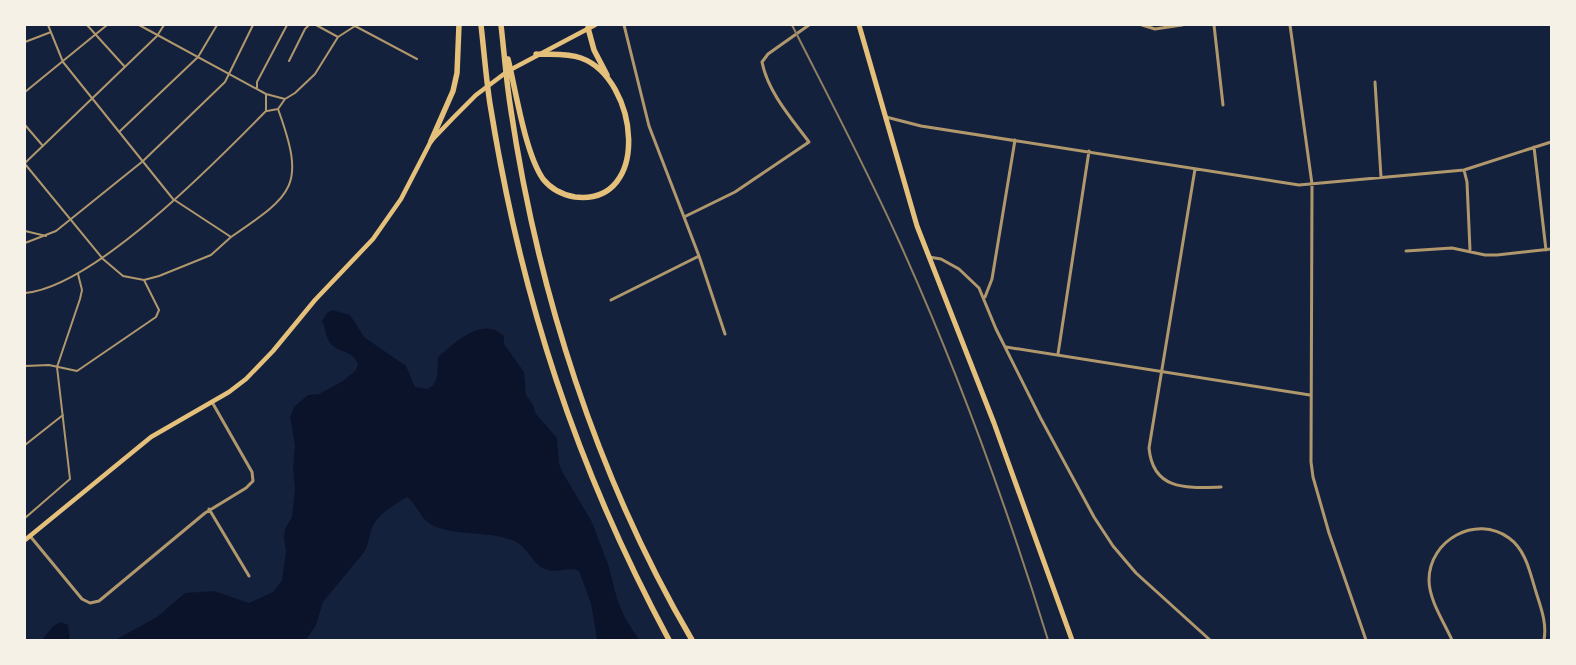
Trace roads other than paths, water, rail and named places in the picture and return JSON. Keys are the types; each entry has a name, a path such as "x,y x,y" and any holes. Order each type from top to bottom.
{"highway":[{"path":"431,142 453,91 457,73 459,25"},
{"path":"481,25 490,103 517,240 553,374 580,450 605,512 669,640"},
{"path":"501,25 506,55 531,152 543,178 557,191 583,197 593,196 616,182 626,163 629,143 627,121 613,86 594,50 588,28"},
{"path":"536,54 562,54 582,58 599,69 613,86"},
{"path":"506,55 508,90 538,248 559,325 606,461 634,527 692,640"}],"main road":[{"path":"25,540 151,437 229,392 257,369 316,300 374,239 401,199 431,142 495,80 536,54 595,25"},
{"path":"859,25 917,226 998,433 1072,640"}],"street":[{"path":"624,25 649,126 699,256 726,334"},
{"path":"684,217 735,192 809,142 779,101 762,62 768,54 809,25"},
{"path":"1143,26 1155,29 1182,25"},
{"path":"1214,25 1223,104"},
{"path":"1290,25 1312,184 1313,267 1310,396 1313,477 1366,640"},
{"path":"1375,82 1381,177"},
{"path":"886,117 921,126 1288,184 1312,184 1464,170 1551,142"},
{"path":"984,298 992,279 1014,140"},
{"path":"1406,251 1452,248 1470,250 1484,255 1497,255 1549,249 1534,147"},
{"path":"1058,354 1089,152"},
{"path":"1195,169 1149,448 1154,470 1162,478 1179,486 1221,487"},
{"path":"1464,170 1467,182 1470,250"},
{"path":"611,300 699,256"},
{"path":"929,257 941,259 959,269 972,280 984,298 1040,417 1103,531 1136,574 1210,640"},
{"path":"1006,347 1310,396"},
{"path":"30,536 82,599 95,603 209,509 248,486 254,478 212,401"},
{"path":"209,509 249,576"},
{"path":"1452,640 1430,590 1431,565 1437,552 1447,540 1465,531 1481,529 1491,530 1509,538 1523,555 1544,619 1544,640"}],"lane":[{"path":"48,25 63,62 173,199 231,237"},
{"path":"87,25 125,67"},
{"path":"25,92 107,25"},
{"path":"138,25 266,94 285,99"},
{"path":"164,25 158,36 25,163 102,259 123,276 144,280 211,255 231,237 276,205 290,184 292,155 278,109"},
{"path":"119,132 198,57 217,25"},
{"path":"25,243 46,236 72,220 143,162 225,82 253,25"},
{"path":"256,88 257,82 287,25"},
{"path":"289,61 305,29 309,25"},
{"path":"316,25 338,37"},
{"path":"25,293 53,287 102,259 173,199 266,111 278,109 285,99 315,74 338,37 355,25 417,59"},
{"path":"25,42 51,32"},
{"path":"266,94 266,111"},
{"path":"25,125 43,146"},
{"path":"25,231 46,236"},
{"path":"25,518 70,479 57,367 80,299 82,290 78,274"},
{"path":"25,366 57,367 77,371 156,317 159,310 144,280"},
{"path":"25,445 63,415"}],"water":[{"path":"332,310 350,315 364,337 406,366 415,387 428,389 433,385 437,377 438,357 469,333 487,328 496,330 504,336 504,344 524,372 526,395 533,405 536,414 557,438 559,464 591,520 609,567 617,599 624,616 639,640 597,640 591,603 579,571 571,569 554,571 540,567 519,543 514,541 493,536 441,529 424,519 407,497 378,518 372,528 365,551 323,602 316,625 306,640 115,640 157,617 185,593 214,591 249,603 273,592 282,580 286,551 285,529 292,517 295,489 293,469 295,445 290,417 294,407 308,395 319,394 343,381 355,371 358,365 353,357 337,349 329,341 322,321 326,314"},
{"path":"61,622 68,625 70,640 42,640 53,626"}],"railway":[{"path":"792,25 846,131 920,288 998,488 1048,640"}]}
